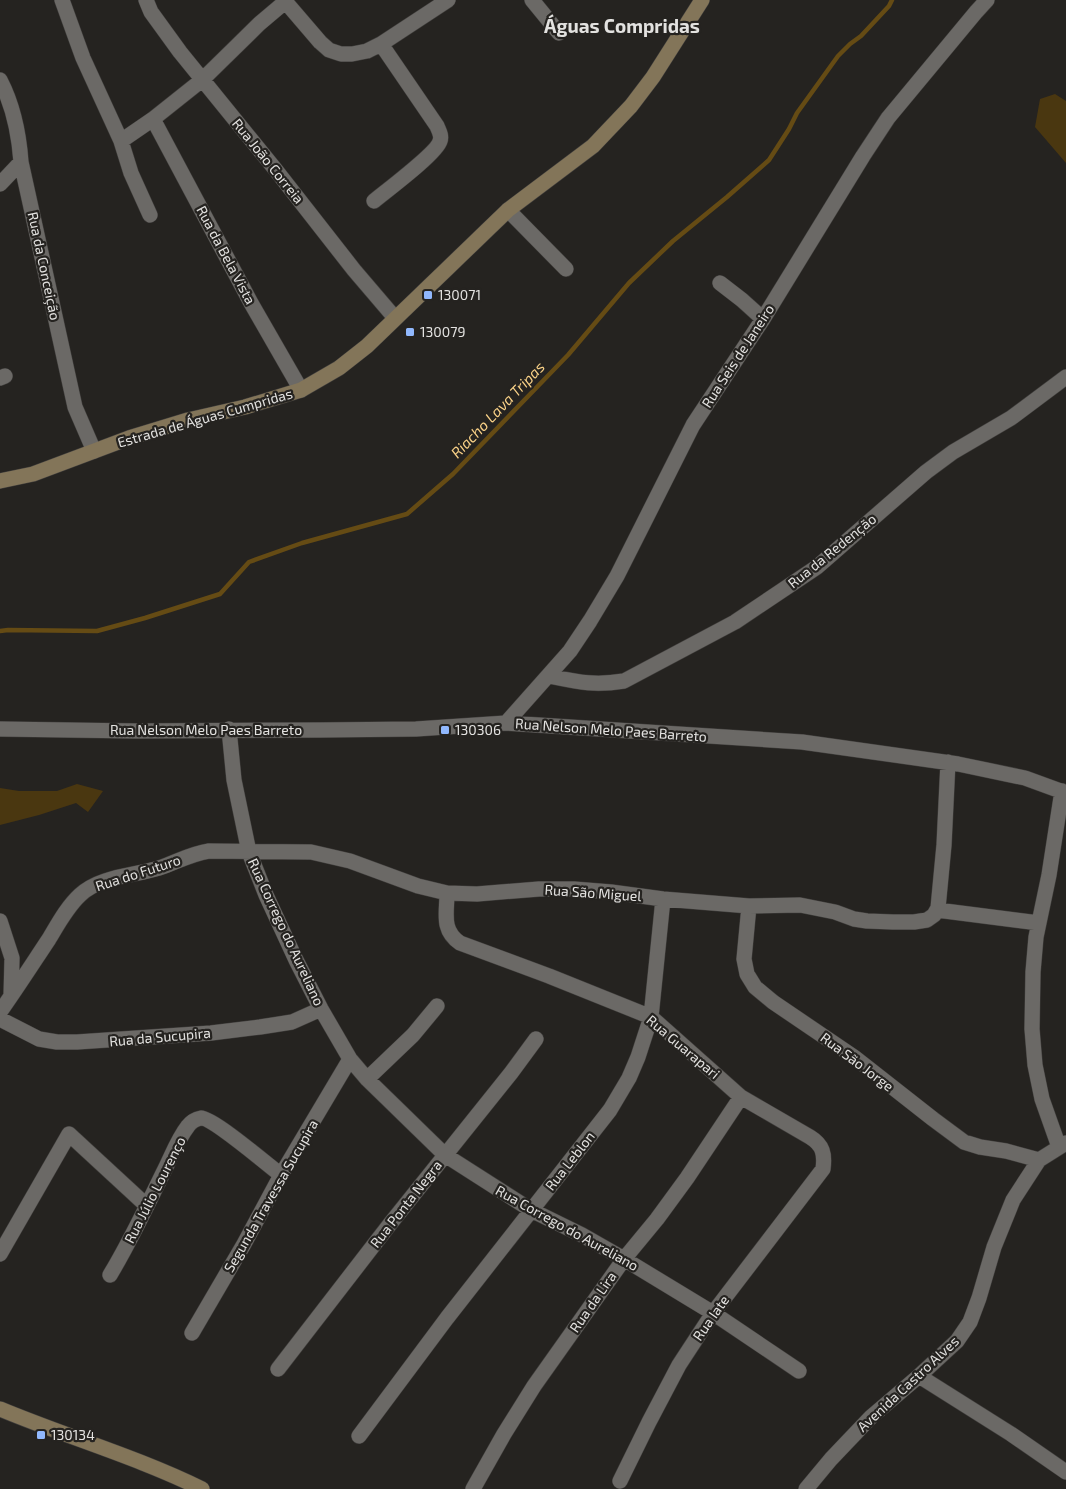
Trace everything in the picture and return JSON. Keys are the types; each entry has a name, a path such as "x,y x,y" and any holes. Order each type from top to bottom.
{"main road":[{"name":"Estrada de Águas Cumpridas","path":"0,481 33,474 129,438 180,422 245,407 301,390 352,359 508,210 594,146 653,77 697,2"},
{"path":"0,1409 172,1475 202,1489"}],"street":[{"path":"62,0 83,58 121,141 131,173 150,215"},
{"name":"Rua João Correia","path":"146,0 151,12 202,80 276,168 354,270 395,318"},
{"path":"121,141 153,119 202,80 285,1 329,50 341,54 352,54 367,51 381,44 448,0"},
{"path":"532,0 559,33"},
{"name":"Rua Seis de Janeiro","path":"506,723 570,651 590,621 617,576 693,425 763,319 888,118 988,0"},
{"path":"374,201 428,156 437,147 441,135 437,126 381,44"},
{"name":"Rua da Conceição","path":"0,80 12,110 19,139 21,162 75,407 94,451"},
{"name":"Rua da Bela Vista","path":"153,119 251,303 301,390"},
{"path":"0,184 21,162"},
{"path":"508,210 566,270"},
{"path":"720,283 763,319"},
{"name":"Rua da Redenção","path":"549,676 584,684 606,684 624,681 736,622 816,567 926,472 953,452 1012,418 1066,378"},
{"name":"Rua Nelson Melo Paes Barreto","path":"0,729 136,731 416,729 506,723 802,742 948,762 1025,778 1064,792"},
{"name":"Rua Corrego do Aureliano","path":"229,730 234,780 249,852 266,895 321,1009 350,1059 367,1079 445,1155 531,1210 582,1235 624,1259 713,1314 799,1371"},
{"path":"948,762 944,845 937,910 1039,923"},
{"path":"1062,1145 1042,1099 1035,1065 1032,1029 1036,937 1050,875 1064,792"},
{"name":"Rua do Futuro","path":"0,1012 80,895 110,880 157,869 193,854 209,850 249,852"},
{"name":"Rua São Miguel","path":"249,852 311,852 350,861 418,886 448,893 477,894 539,889 574,889 749,906 800,904 835,912 854,919 893,922 927,920 937,910"},
{"name":"Rua Guarapari","path":"448,893 446,923 452,938 460,943 651,1017 741,1098 818,1142 823,1150 823,1169"},
{"name":"Rua Leblon","path":"359,1436 410,1366 610,1110 629,1078 651,1017 663,899"},
{"name":"Rua São Jorge","path":"749,906 744,960 747,974 755,987 773,1002 854,1057 964,1142 1039,1160"},
{"path":"0,921 12,958 11,996"},
{"path":"367,1079 408,1040 436,1006"},
{"name":"Rua da Sucupira","path":"0,1019 39,1039 57,1042 77,1042 211,1033 260,1027 292,1022 321,1009"},
{"name":"Rua Ponta Negra","path":"278,1369 536,1039"},
{"name":"Segunda Travessa Sucupira","path":"192,1333 244,1244 281,1175 350,1059"},
{"name":"Rua da Lira","path":"473,1489 534,1386 624,1259 687,1178 741,1098"},
{"name":"Rua Júlio Lourenço","path":"110,1275 134,1234 188,1125 195,1120 202,1118 208,1120 281,1175"},
{"path":"0,1254 69,1134 147,1206"},
{"name":"Avenida Castro Alves","path":"806,1489 871,1417 957,1341 970,1322 994,1247 1013,1200 1039,1160 1062,1145"},
{"name":"Rua Iate","path":"620,1481 679,1365 713,1314 823,1169"},
{"path":"919,1376 1011,1434 1066,1472"}],"shaded area":[{"path":"1055,94 1066,101 1066,163 1035,127 1040,99"},
{"path":"77,784 103,791 88,812 76,803 0,825 0,788 19,791 57,791"}],"waterway":[{"name":"Riacho Lava Tripas","path":"0,631 97,631 145,618 220,594 249,562 302,543 407,514 453,474 568,355 629,283 673,241 769,160 797,113 838,56 861,36 889,6 892,0"}],"place":[{"name":"130071","path":"428,295"},
{"name":"130079","path":"410,332"},
{"name":"130306","path":"445,730"},
{"name":"130134","path":"41,1435"}],"district":[{"name":"Águas Compridas","path":"622,26"}]}
